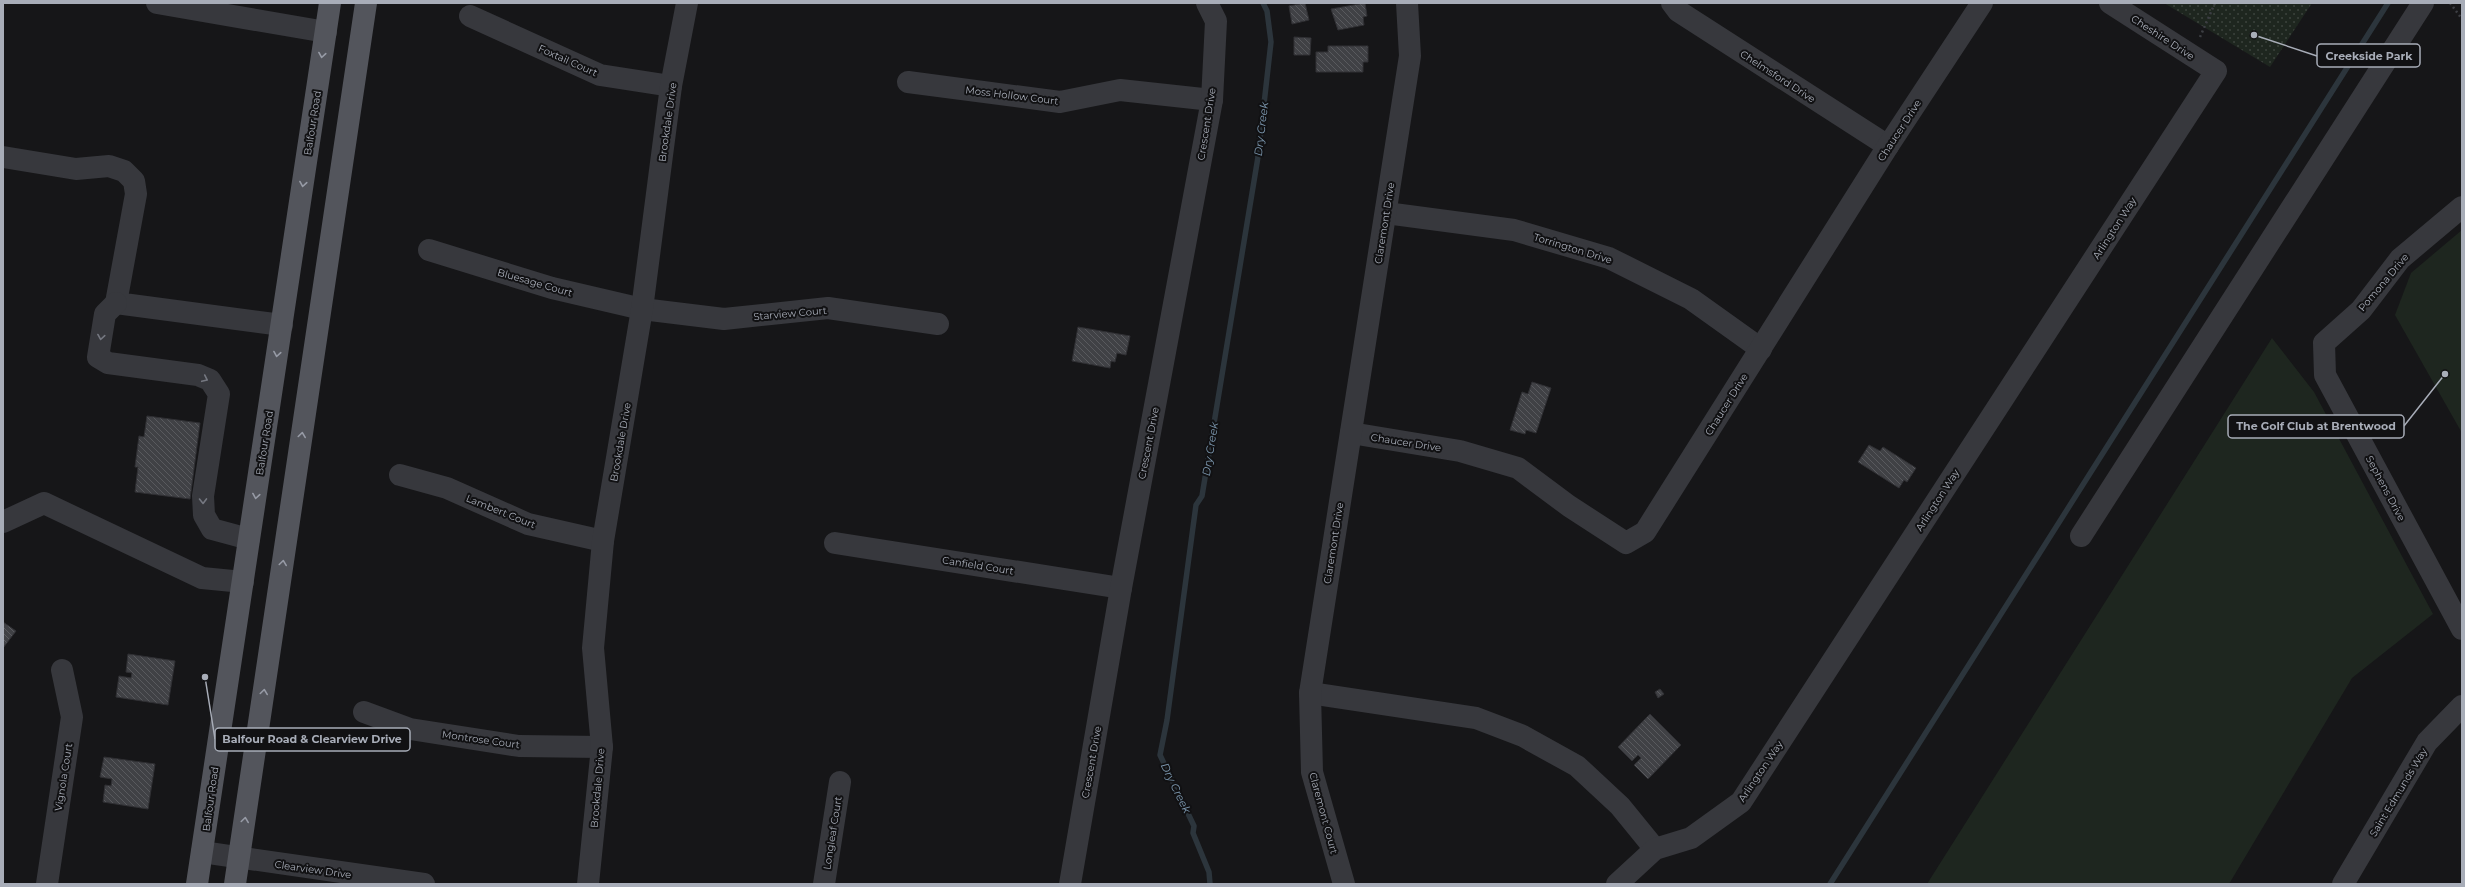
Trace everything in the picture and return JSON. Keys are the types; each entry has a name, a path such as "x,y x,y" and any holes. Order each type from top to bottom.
{"main road":[{"name":"Balfour Road","path":"197,884 330,3"},
{"path":"235,884 366,3"}],"street":[{"path":"157,3 326,32"},
{"name":"Brookdale Drive","path":"588,884 602,747 593,648 603,541 642,309 671,86 687,3"},
{"name":"Crescent Drive","path":"1070,884 1121,588 1212,100 1216,21 1207,3"},
{"name":"Claremont Drive","path":"1310,693 1410,56 1407,3"},
{"name":"Chelmsford Drive","path":"1672,3 1678,11 1888,146"},
{"name":"Chaucer Drive","path":"1351,433 1460,451 1518,468 1569,506 1626,543 1645,532 1761,350 1888,146 1982,3"},
{"name":"Cheshire Drive","path":"2110,3 2216,71"},
{"path":"2081,536 2423,3"},
{"name":"Foxtail Court","path":"470,16 600,75 671,86"},
{"name":"Arlington Way","path":"1617,884 1655,849 1691,838 1741,802 2216,71"},
{"name":"Moss Hollow Court","path":"908,82 1060,102 1120,90 1212,100"},
{"path":"3,157 76,169 109,166 124,171 134,181 136,194 116,303 105,314 98,357 108,363 198,375 210,380 219,394 203,496 204,515 212,529 250,538"},
{"name":"Pomona Drive","path":"2324,344 2361,310 2400,259 2462,207"},
{"name":"Torrington Drive","path":"1386,213 1514,230 1609,258 1691,298 1761,350"},
{"name":"Bluesage Court","path":"429,250 552,288 642,309"},
{"path":"116,303 282,325"},
{"name":"Starview Court","path":"642,309 724,319 828,308 938,324"},
{"name":"Sephens Drive","path":"2324,344 2325,375 2462,629"},
{"name":"Lambert Court","path":"400,475 447,488 528,524 603,541"},
{"path":"3,522 44,504 202,578 243,582"},
{"name":"Canfield Court","path":"835,543 1121,588"},
{"name":"Vignola Court","path":"47,884 72,717 62,670"},
{"path":"1310,693 1476,718 1523,736 1577,766 1620,806 1655,849"},
{"name":"Claremont Court","path":"1310,693 1312,772 1344,884"},
{"name":"Saint Edmunds Way","path":"2343,884 2427,742 2462,706"},
{"name":"Montrose Court","path":"364,712 410,729 519,746 602,747"},
{"name":"Longleaf Court","path":"824,884 840,782"},
{"name":"Clearview Drive","path":"202,852 239,859 424,884"}],"path":[{"path":"2192,56 2215,3"},
{"path":"2450,3 2462,19"}],"shaded area":[{"path":"2164,3 2312,3 2270,67"},
{"path":"2462,230 2462,433 2395,315 2411,273"},
{"path":"2272,338 2314,392 2433,614 2352,678 2229,884 1927,884"}],"building":[{"path":"1305,3 1309,20 1292,24 1289,6"},
{"path":"1365,3 1367,16 1363,17 1364,25 1338,30 1331,9"},
{"path":"1294,37 1311,38 1310,55 1294,55"},
{"path":"1328,46 1368,46 1368,62 1363,62 1363,72 1316,72 1316,52 1328,52"},
{"path":"1078,327 1130,336 1126,355 1117,353 1115,362 1111,361 1110,368 1072,361"},
{"path":"1532,382 1551,388 1536,433 1526,430 1525,434 1510,430 1522,392 1528,394"},
{"path":"147,416 200,423 190,499 135,492 138,467 135,467 139,436 144,437"},
{"path":"1869,445 1880,451 1883,447 1916,468 1907,482 1904,480 1899,488 1858,462"},
{"path":"3,622 16,631 3,648"},
{"path":"128,654 175,661 168,705 116,697 119,676 131,678 132,673 126,672"},
{"path":"1660,689 1664,694 1658,698 1655,692"},
{"path":"1650,714 1681,745 1648,779 1634,765 1641,758 1638,755 1632,761 1618,747"},
{"path":"104,757 155,764 148,809 103,802 105,785 111,786 112,779 100,777"}],"waterway":[{"name":"Dry Creek","path":"1210,884 1209,872 1193,833 1194,826 1160,755 1167,720 1196,505 1202,496 1258,157 1271,42 1267,11 1263,3"},
{"path":"1830,884 2388,3"}],"place":[{"name":"Creekside Park","path":"2254,35"},
{"name":"The Golf Club at Brentwood","path":"2445,374"},
{"name":"Balfour Road & Clearview Drive","path":"205,677"}]}
